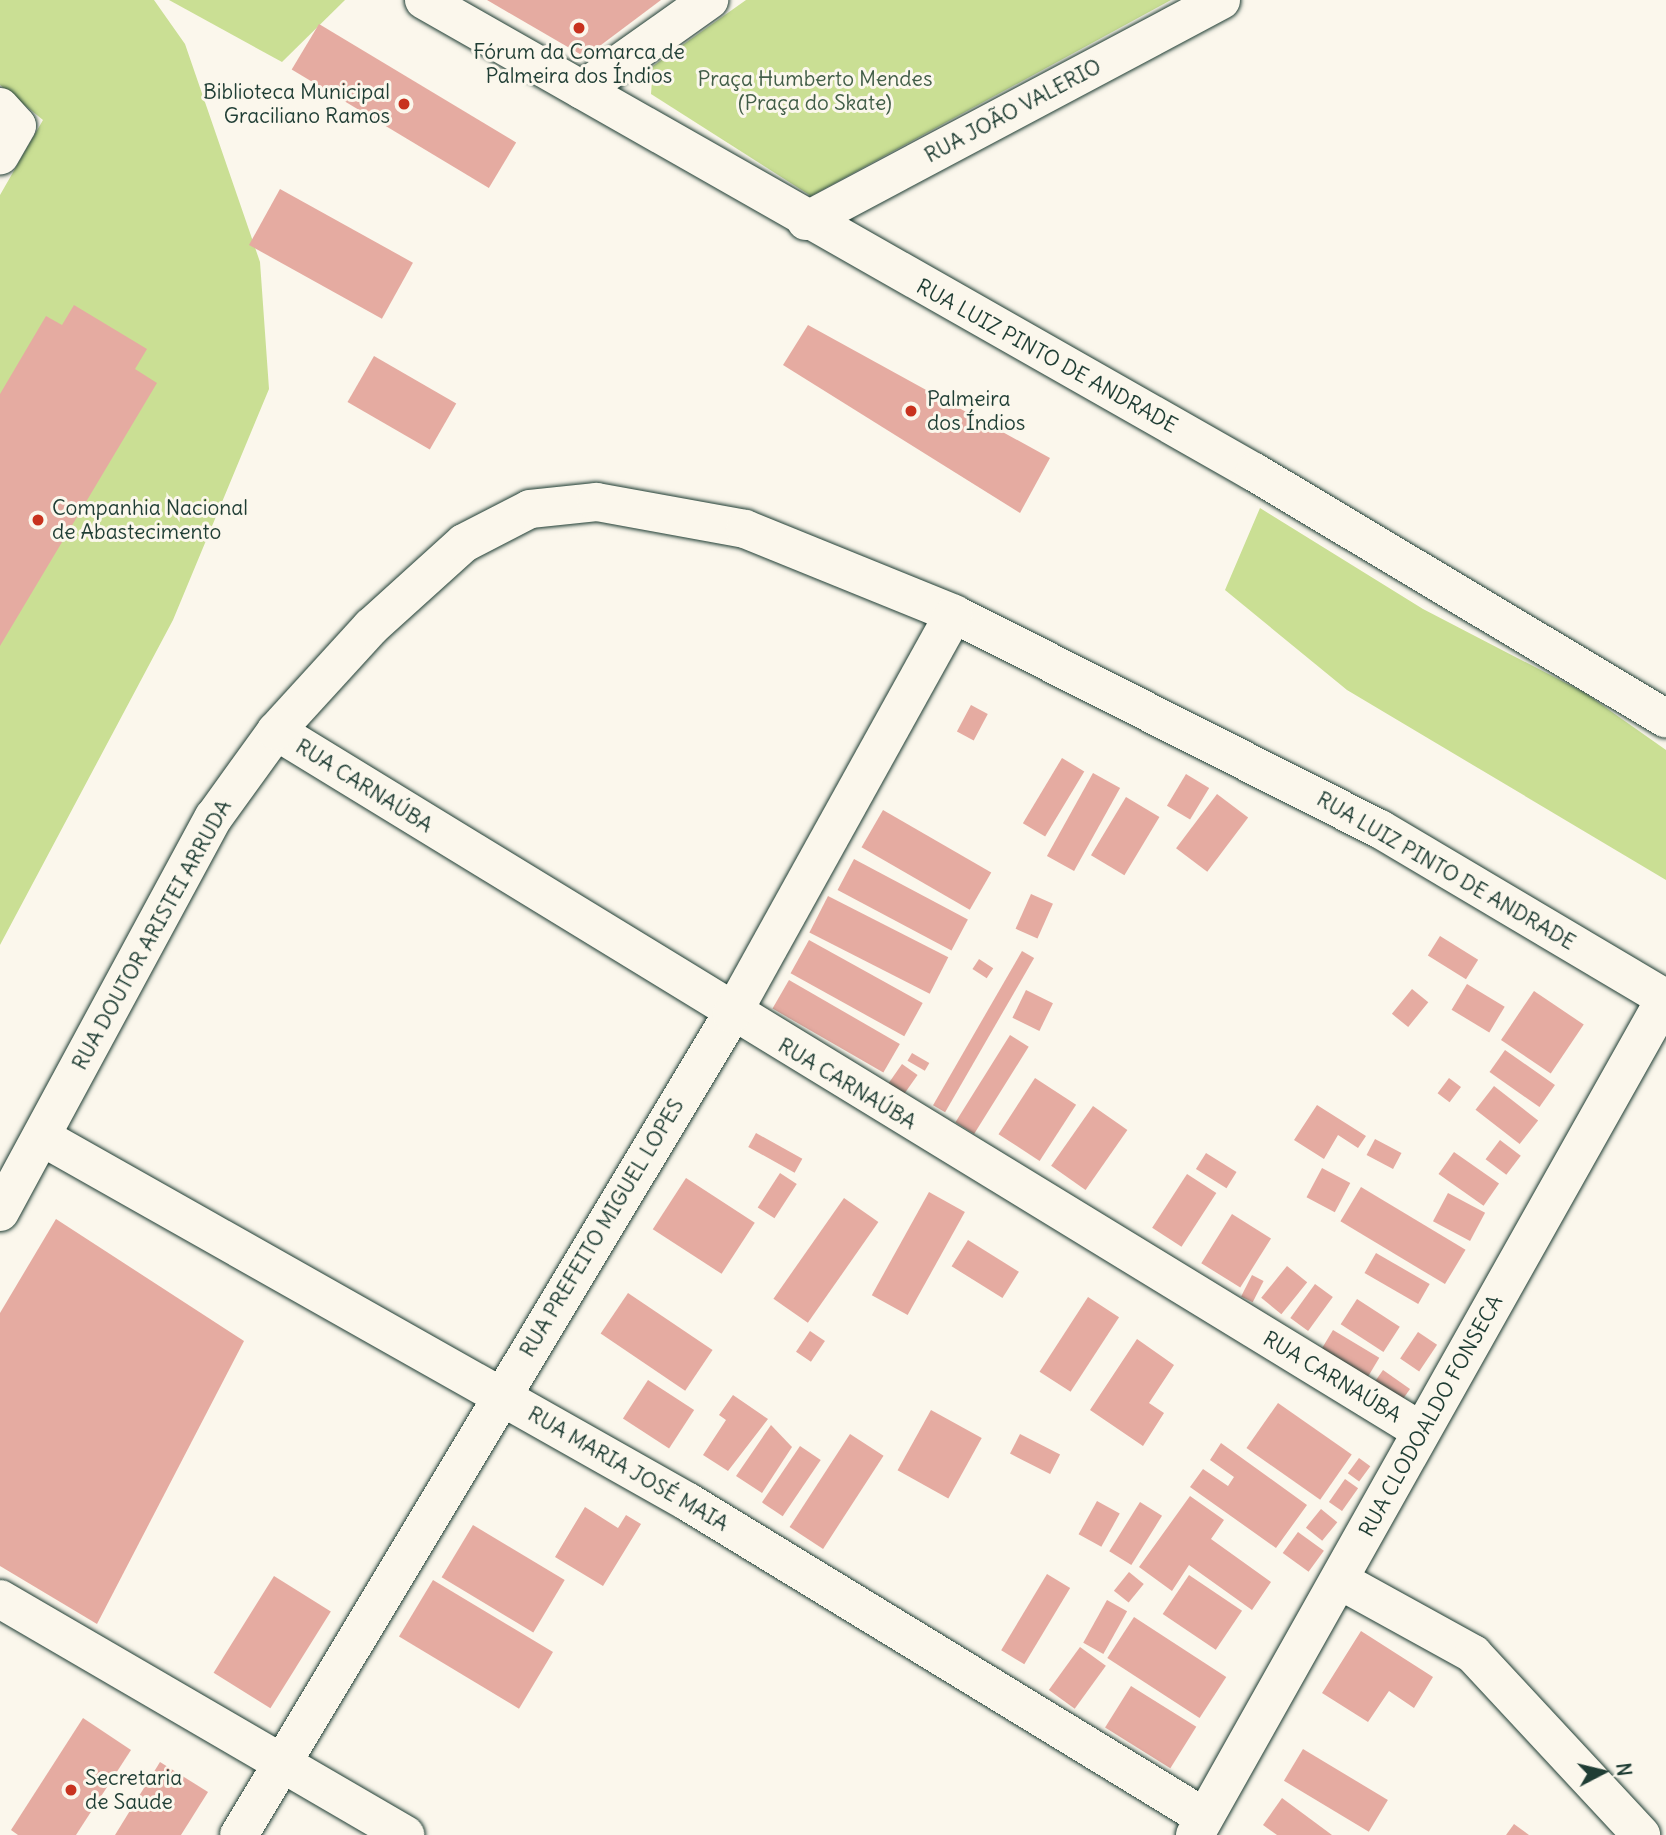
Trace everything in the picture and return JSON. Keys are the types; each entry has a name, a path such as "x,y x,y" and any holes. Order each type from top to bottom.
{"street":[{"name":"RUA LUIZ PINTO DE ANDRADE","path":"424,0 806,221 1255,472 1666,719"},
{"path":"582,90 709,0"},
{"name":"RUA JOÃO VALERIO","path":"806,221 1221,0"},
{"name":"RUA LUIZ PINTO DE ANDRADE","path":"481,530 530,509 597,502 745,529 954,614 1380,829 1666,997"},
{"name":"RUA DOUTOR ARISTEI ARRUDA","path":"0,1212 214,817 276,731 371,627 481,530"},
{"name":"RUA PREFEITO MIGUEL LOPES","path":"239,1835 500,1394 732,1014 954,614"},
{"name":"RUA CARNAÚBA","path":"276,731 732,1014 1421,1432"},
{"name":"RUA CLODOALDO FONSECA","path":"1199,1826 1342,1581 1421,1432 1666,997"},
{"name":"RUA MARIA JOSÉ MAIA","path":"42,1136 500,1394 1199,1826"},
{"path":"1342,1581 1474,1654 1641,1835"},
{"path":"0,1599 405,1835"}],"green space":[{"path":"0,0 154,0 185,44 260,262 269,389 173,620 0,945 0,195 43,120 0,85"},
{"path":"169,0 345,0 282,62"},
{"name":"Praça Humberto Mendes (Praça do Skate)","path":"746,0 1171,0 811,196 651,94 653,66"},
{"path":"1260,508 1423,609 1585,693 1666,750 1666,880 1347,690 1225,590"}],"building":[{"name":"Fórum da Comarca de Palmeira dos Índios","path":"487,0 661,0 585,57"},
{"name":"Biblioteca Municipal Graciliano Ramos","path":"319,24 516,142 489,188 292,69"},
{"path":"280,189 413,263 382,319 249,245"},
{"name":"Companhia Nacional de Abastecimento","path":"74,305 147,349 135,369 157,383 0,646 0,394 46,316 62,325"},
{"name":"Palmeira dos Índios","path":"808,325 1050,458 1020,513 783,365"},
{"path":"374,356 456,404 430,449 348,402"},
{"path":"971,705 988,714 974,740 957,731"},
{"path":"1062,758 1084,771 1045,837 1023,823"},
{"path":"1093,773 1120,788 1074,871 1047,856"},
{"path":"1186,774 1209,788 1190,820 1167,806"},
{"path":"1217,794 1248,817 1207,872 1176,848"},
{"path":"1126,797 1159,817 1124,875 1091,855"},
{"path":"883,810 991,872 970,910 862,847"},
{"path":"854,859 968,920 951,950 838,890"},
{"path":"1031,894 1053,904 1037,938 1016,929"},
{"path":"828,896 948,957 930,994 809,933"},
{"path":"1440,936 1478,960 1466,979 1428,956"},
{"path":"809,940 923,1003 904,1036 791,973"},
{"path":"1022,951 1034,958 945,1112 933,1105"},
{"path":"979,959 993,968 987,978 972,969"},
{"path":"789,980 900,1044 883,1073 772,1009"},
{"path":"1467,984 1505,1007 1489,1032 1452,1010"},
{"path":"1412,989 1428,1002 1408,1027 1392,1014"},
{"path":"1026,990 1053,1003 1039,1031 1012,1018"},
{"path":"1534,991 1584,1025 1551,1073 1501,1040"},
{"path":"1010,1035 1029,1047 974,1134 955,1122"},
{"path":"1505,1050 1555,1085 1539,1107 1490,1072"},
{"path":"912,1053 929,1063 925,1071 908,1061"},
{"path":"902,1064 918,1075 904,1095 888,1084"},
{"path":"1035,1078 1076,1105 1040,1161 999,1134"},
{"path":"1449,1078 1461,1087 1450,1102 1438,1093"},
{"path":"1494,1086 1538,1120 1520,1144 1476,1110"},
{"path":"1317,1105 1366,1136 1358,1148 1338,1135 1324,1159 1294,1140"},
{"path":"1093,1106 1127,1130 1086,1190 1051,1166"},
{"path":"756,1133 802,1159 795,1173 748,1147"},
{"path":"1375,1139 1401,1153 1393,1169 1367,1155"},
{"path":"1500,1140 1521,1156 1506,1175 1486,1159"},
{"path":"1454,1152 1499,1184 1484,1206 1439,1174"},
{"path":"1206,1153 1237,1172 1226,1188 1196,1169"},
{"path":"1322,1168 1350,1183 1335,1212 1307,1197"},
{"path":"780,1173 797,1184 774,1218 758,1207"},
{"path":"1187,1174 1216,1193 1181,1247 1152,1228"},
{"path":"686,1178 755,1223 722,1274 653,1229"},
{"path":"1361,1187 1466,1250 1445,1284 1340,1221"},
{"path":"929,1192 965,1212 908,1315 872,1295"},
{"path":"1448,1193 1485,1213 1470,1241 1433,1221"},
{"path":"844,1198 878,1222 808,1323 773,1299"},
{"path":"1232,1214 1271,1238 1240,1288 1201,1263"},
{"path":"56,1219 244,1341 97,1624 0,1566 0,1313"},
{"path":"968,1240 1019,1272 1002,1298 952,1266"},
{"path":"1376,1253 1430,1284 1418,1304 1364,1273"},
{"path":"1287,1266 1307,1282 1281,1314 1261,1298"},
{"path":"1252,1275 1264,1281 1253,1302 1241,1296"},
{"path":"1315,1284 1333,1297 1308,1331 1290,1318"},
{"path":"628,1293 713,1350 685,1391 601,1334"},
{"path":"1088,1297 1119,1317 1071,1392 1040,1372"},
{"path":"1357,1299 1400,1327 1383,1352 1341,1324"},
{"path":"1333,1330 1379,1358 1367,1378 1321,1351"},
{"path":"810,1331 825,1341 811,1362 796,1352"},
{"path":"1418,1332 1437,1345 1419,1371 1400,1359"},
{"path":"1137,1339 1174,1365 1149,1403 1164,1413 1143,1446 1090,1410"},
{"path":"1383,1370 1410,1389 1403,1400 1376,1381"},
{"path":"648,1380 694,1410 669,1449 623,1419"},
{"path":"733,1395 768,1419 728,1471 703,1455 726,1420 719,1415"},
{"path":"1278,1403 1352,1455 1320,1500 1246,1448"},
{"path":"931,1410 982,1438 948,1498 898,1470"},
{"path":"771,1425 792,1447 762,1493 736,1476"},
{"path":"850,1434 884,1456 823,1549 790,1527"},
{"path":"1020,1434 1060,1454 1050,1474 1010,1454"},
{"path":"1221,1443 1307,1505 1276,1548 1190,1487 1203,1469 1228,1486 1234,1477 1210,1460"},
{"path":"800,1446 821,1460 783,1516 762,1502"},
{"path":"1359,1458 1370,1466 1359,1482 1348,1473"},
{"path":"1345,1479 1358,1488 1342,1511 1329,1502"},
{"path":"1190,1496 1224,1520 1211,1539 1271,1582 1252,1610 1189,1565 1172,1591 1139,1567"},
{"path":"1097,1501 1120,1514 1101,1547 1079,1534"},
{"path":"1140,1502 1162,1516 1131,1565 1109,1551"},
{"path":"585,1507 618,1528 626,1515 641,1524 603,1586 555,1557"},
{"path":"1321,1509 1337,1522 1322,1541 1306,1528"},
{"path":"473,1525 565,1580 533,1632 442,1577"},
{"path":"1298,1532 1324,1551 1309,1572 1283,1553"},
{"path":"1129,1572 1144,1584 1129,1603 1114,1591"},
{"path":"1047,1574 1070,1588 1024,1664 1001,1650"},
{"path":"1189,1575 1242,1611 1216,1650 1163,1614"},
{"path":"274,1576 331,1612 270,1708 214,1673"},
{"path":"433,1580 553,1652 519,1709 399,1637"},
{"path":"1107,1600 1127,1611 1103,1654 1083,1643"},
{"path":"1134,1617 1226,1677 1200,1718 1107,1658"},
{"path":"1361,1631 1433,1677 1414,1708 1389,1691 1368,1722 1322,1693"},
{"path":"1080,1647 1106,1666 1075,1709 1049,1690"},
{"path":"1131,1686 1196,1727 1170,1768 1105,1728"},
{"name":"Secretaria de Saude","path":"83,1718 131,1750 76,1835 18,1835 11,1830"},
{"path":"1303,1749 1388,1800 1369,1832 1284,1781"},
{"name":"Secretaria de Saude","path":"160,1762 208,1792 181,1835 115,1835"},
{"path":"1282,1798 1332,1835 1277,1835 1263,1825"},
{"path":"1514,1824 1529,1835 1506,1835"}],"place":[{"name":"Fórum da Comarca de Palmeira dos Índios","path":"579,28"},
{"name":"Biblioteca Municipal Graciliano Ramos","path":"404,104"},
{"name":"Palmeira dos Índios","path":"911,411"},
{"name":"Companhia Nacional de Abastecimento","path":"38,520"},
{"name":"Secretaria de Saude","path":"71,1790"}]}
